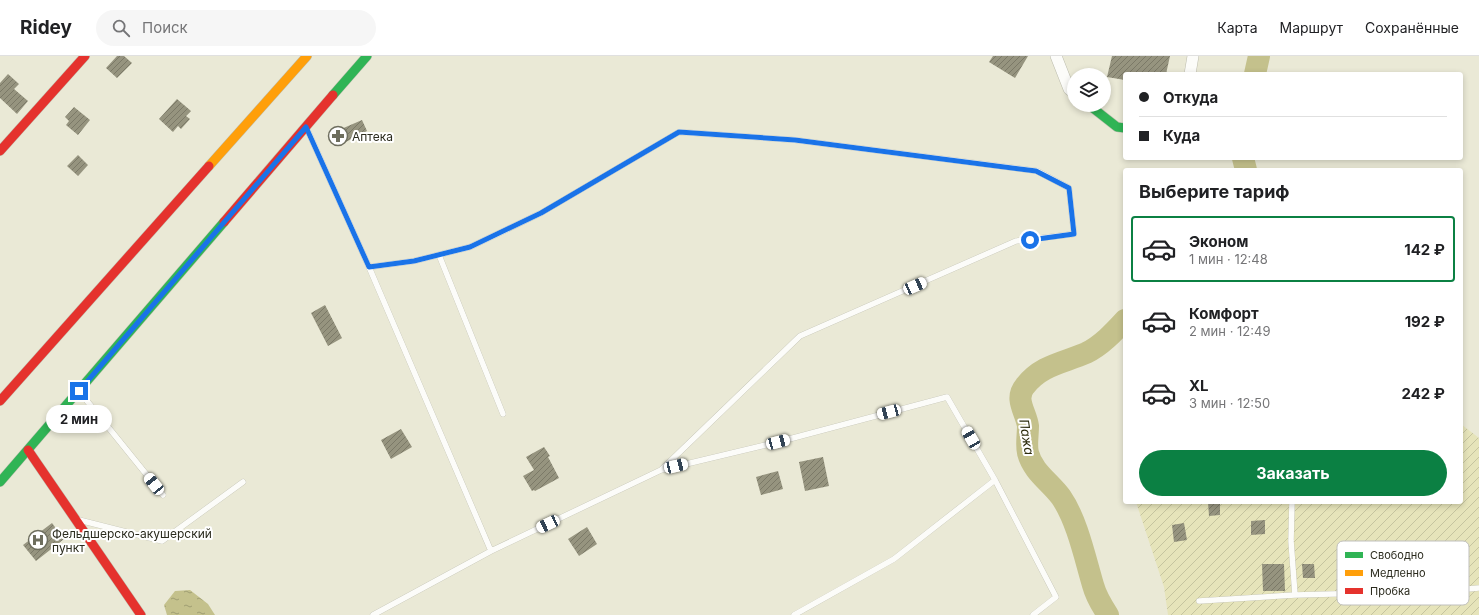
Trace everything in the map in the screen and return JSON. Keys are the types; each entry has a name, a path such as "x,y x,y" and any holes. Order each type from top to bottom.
{"street":[{"path":"0,151 84,56"},
{"path":"0,401 307,56"},
{"path":"0,482 367,56"},
{"path":"1056,56 1067,82"},
{"path":"1190,72 1193,56"},
{"path":"1098,112 1117,127 1123,128"},
{"path":"28,450 141,615"}],"lane":[{"path":"306,127 369,267 491,550"},
{"path":"369,267 414,261 470,247 541,213 679,132 795,140 1036,171 1069,188 1074,234 1016,242 800,336 661,470"},
{"path":"439,255 503,414"},
{"path":"79,391 163,495"},
{"path":"373,615 491,550 661,470 778,442 947,397 994,480 1056,597 1033,615"},
{"path":"794,615 894,559 994,480"},
{"path":"75,518 162,541 243,482"},
{"path":"1292,504 1291,541 1295,595"},
{"path":"1469,589 1479,588"},
{"path":"1200,601 1337,594"}],"shaded area":[{"path":"1463,426 1479,438 1479,615 1168,615 1164,587 1137,504 1463,504"}],"water":[{"path":"190,590 208,604 215,615 167,615 164,605 175,591"}],"building":[{"path":"117,56 124,56 132,63 117,78 106,68"},
{"path":"993,56 1028,56 1015,78 989,62"},
{"path":"1112,56 1170,56 1166,72 1123,72 1123,80 1111,78 1111,68 1109,68"},
{"path":"8,74 19,84 14,89 28,101 17,114 0,98 0,83"},
{"path":"177,99 191,111 186,116 190,119 181,129 178,126 173,132 159,119"},
{"path":"74,107 90,120 78,135 66,125 69,121 65,117"},
{"path":"362,120 367,131 338,146 332,133"},
{"path":"78,155 88,165 78,176 67,166"},
{"path":"325,305 342,338 328,346 311,313"},
{"path":"401,429 412,447 391,459 381,440"},
{"path":"544,447 550,456 548,457 559,478 535,491 532,491 523,476 534,470 526,457"},
{"path":"823,457 829,486 805,491 799,462"},
{"path":"778,471 783,489 761,495 756,477"},
{"path":"1208,504 1220,504 1220,515 1209,516"},
{"path":"1265,520 1265,534 1251,535 1251,521"},
{"path":"52,523 64,539 36,561 23,545"},
{"path":"1184,523 1187,540 1174,542 1172,525"},
{"path":"587,527 597,544 579,556 568,539"},
{"path":"1262,564 1284,564 1285,591 1263,591"},
{"path":"1302,564 1314,564 1315,578 1303,578"}],"waterway":[{"name":"Пажа","path":"1255,72 1259,56"},
{"name":"Пажа","path":"1244,160 1246,168"},
{"name":"Пажа","path":"1108,615 1096,593 1080,540 1067,506 1030,460 1027,447 1028,426 1022,406 1021,396 1025,386 1038,373 1053,365 1092,350 1123,322"}],"traffic: fast":[{"path":"333,95 367,56"},
{"path":"1098,112 1117,127 1123,128"},
{"path":"0,482 224,222"}],"traffic: slow":[{"path":"209,166 307,56"}],"traffic: jam":[{"path":"0,151 85,56"},
{"path":"224,222 333,95"},
{"path":"0,401 209,166"},
{"path":"28,450 141,615"}],"place":[{"name":"Аптека","path":"338,136"},
{"name":"Фельдшерско-акушерский пункт","path":"38,540"}],"route":[{"path":"79,391 306,127 369,267 414,261 470,247 541,213 679,132 795,140 1036,171 1069,188 1074,234 1030,240"}]}
